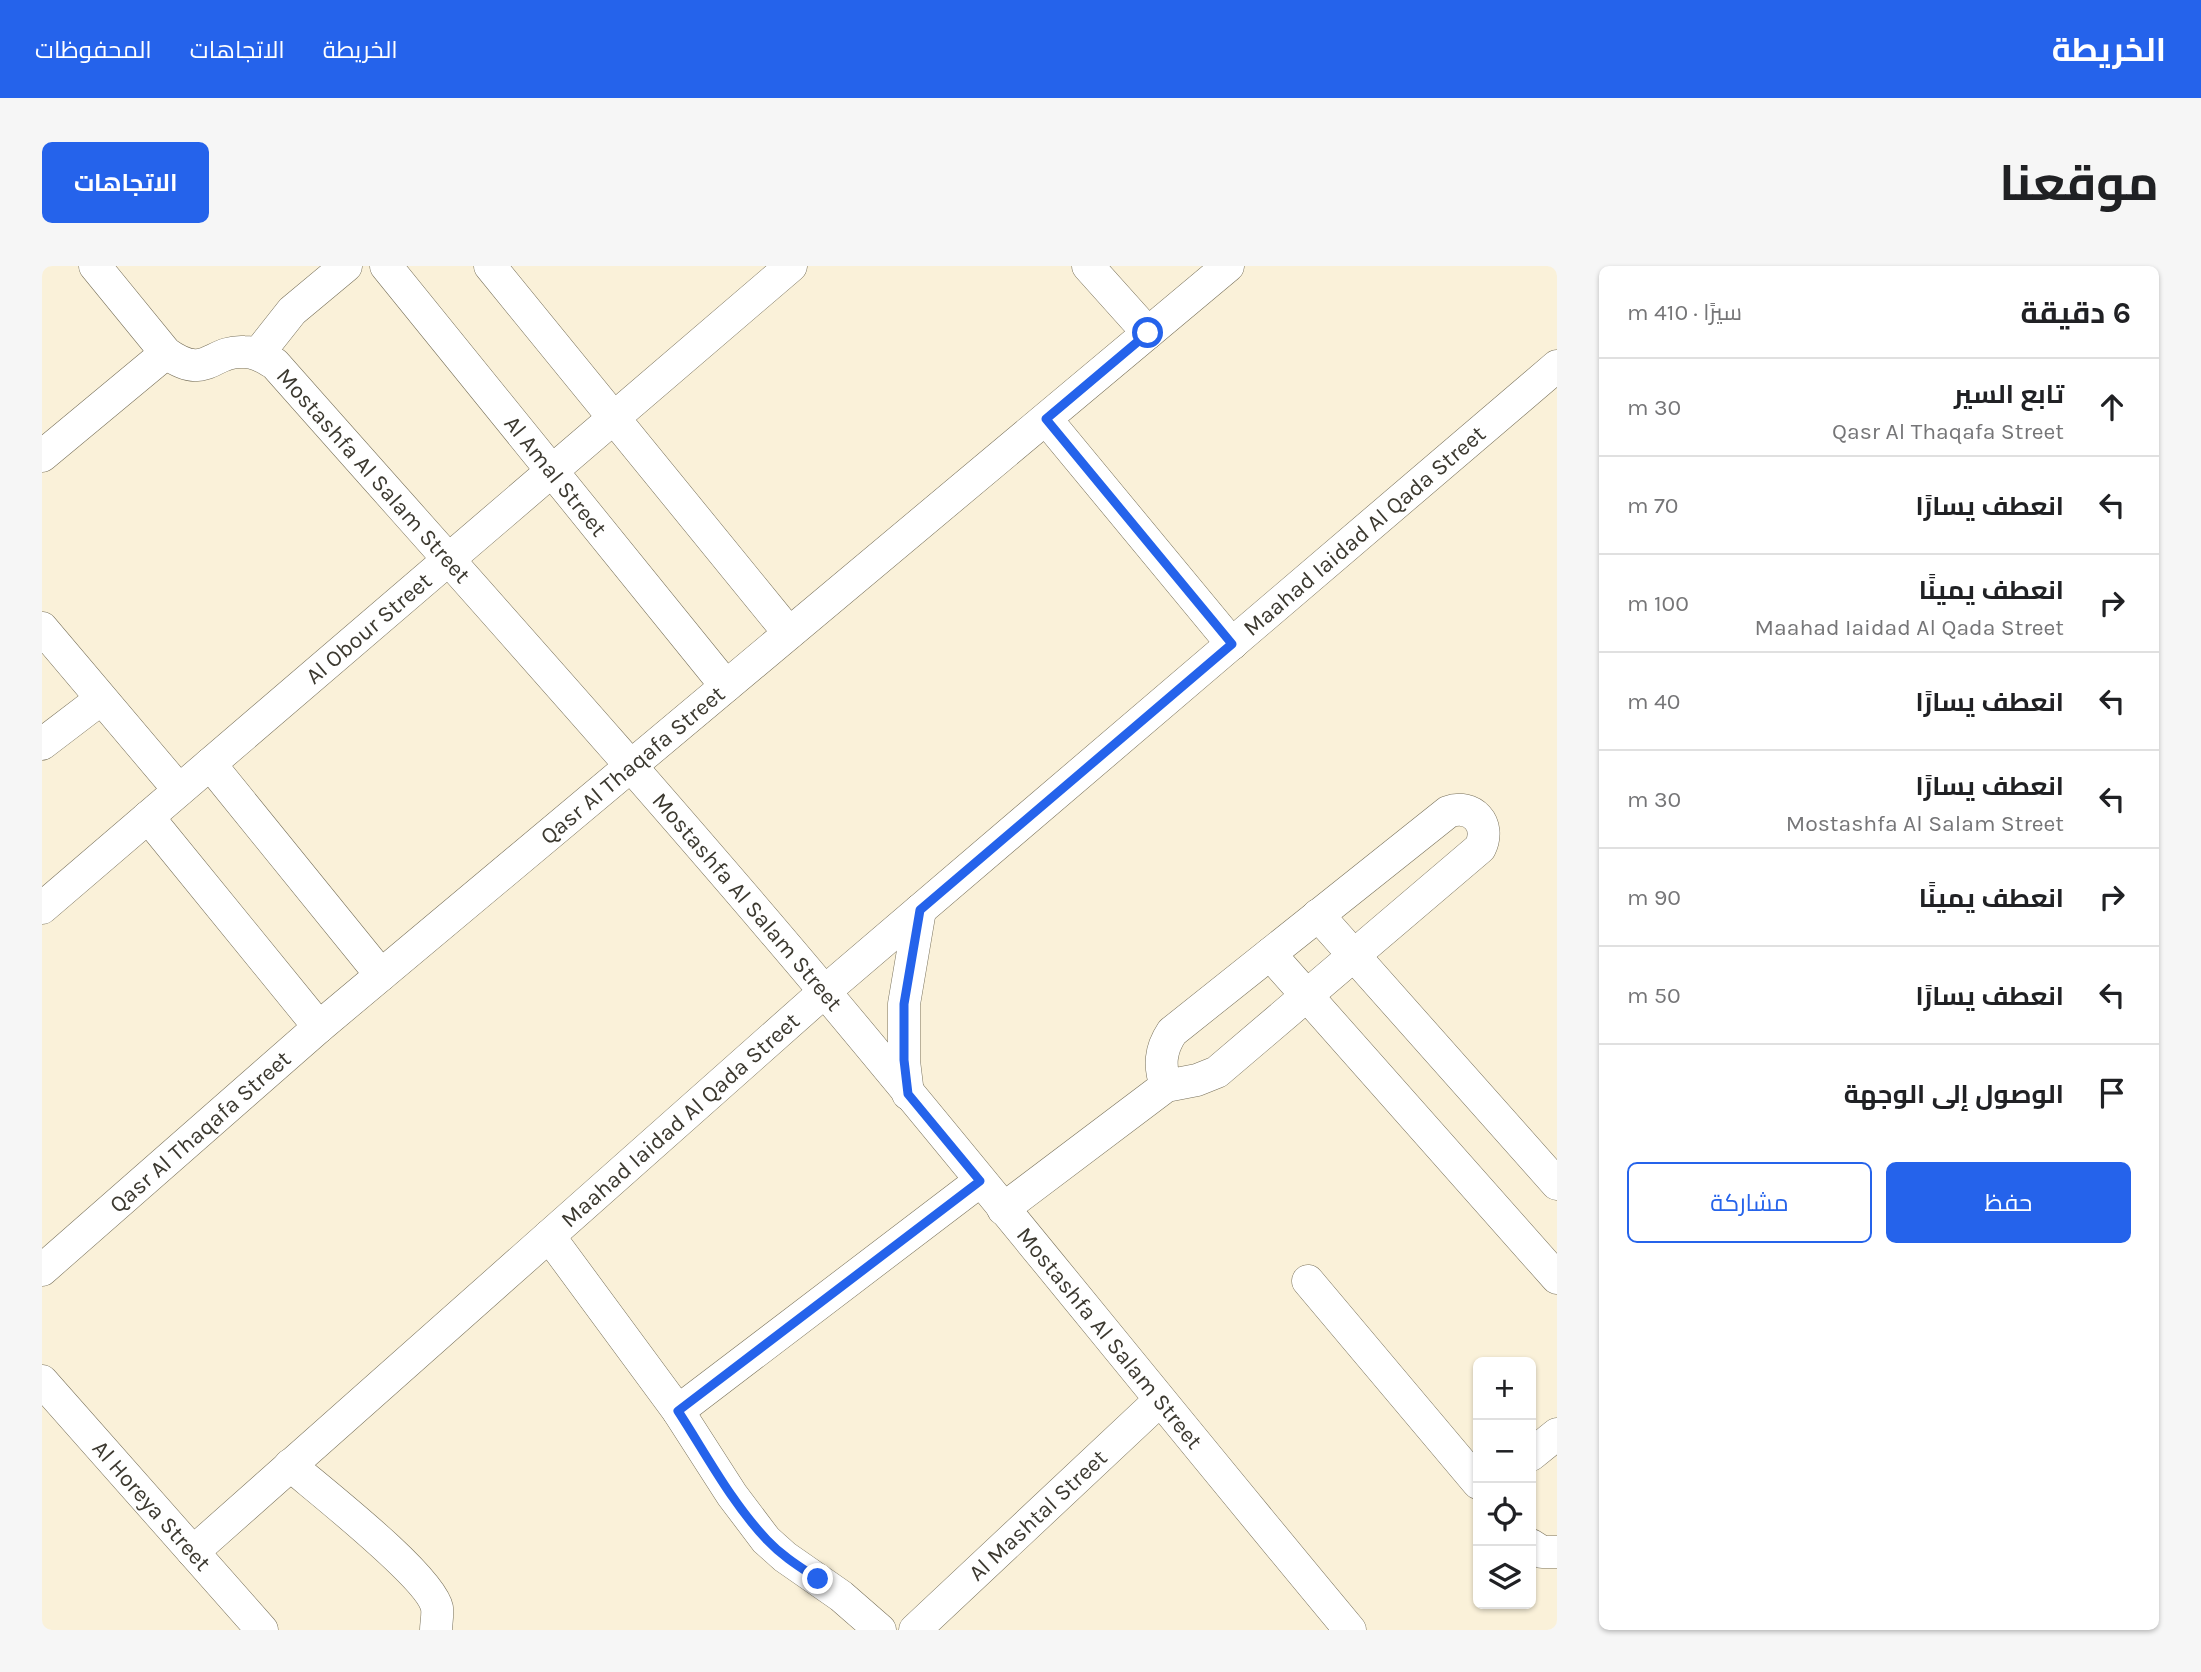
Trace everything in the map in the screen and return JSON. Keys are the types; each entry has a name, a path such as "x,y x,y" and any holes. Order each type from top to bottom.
{"street":[{"name":"Mostashfa Al Salam Street","path":"95,266 166,353 180,362 196,366 242,351 258,354 275,364 824,992 1350,1630"},
{"path":"258,354 292,311 346,266"},
{"name":"Al Amal Street","path":"386,266 726,686"},
{"path":"491,266 789,634"},
{"name":"Al Obour Street","path":"42,908 790,266"},
{"path":"1088,266 1148,333"},
{"name":"Qasr Al Thaqafa Street","path":"42,1270 319,1027 1148,333 1210,272"},
{"path":"42,456 166,353"},
{"name":"Maahad Iaidad Al Qada Street","path":"193,1552 824,992 1557,366"},
{"path":"1046,419 1232,644"},
{"path":"42,628 179,790"},
{"path":"42,744 101,698"},
{"path":"210,764 382,975"},
{"path":"1003,1209 1166,1086 1197,1080 1217,1072 1480,848 1485,833 1479,817 1464,809 1448,812 1172,1032 1161,1059 1166,1086"},
{"path":"148,817 319,1027"},
{"path":"908,1094 904,1060 904,1004 920,910"},
{"path":"1318,915 1557,1184"},
{"path":"1270,954 1557,1278"},
{"path":"678,1411 980,1181"},
{"path":"549,1236 678,1411 732,1494 766,1540 785,1557 841,1596 880,1630"},
{"path":"1308,1282 1473,1477"},
{"name":"Al Horeya Street","path":"42,1381 262,1630"},
{"name":"Al Mashtal Street","path":"915,1630 1159,1401"},
{"path":"1536,1451 1557,1434"},
{"path":"290,1465 376,1538 415,1576 437,1607 436,1630"},
{"path":"1533,1546 1542,1552 1557,1552"}],"route":[{"path":"818,1579 785,1557 766,1540 732,1494 678,1411 980,1181 908,1094 904,1060 904,1004 920,910 1232,644 1046,419 1148,333"}]}
